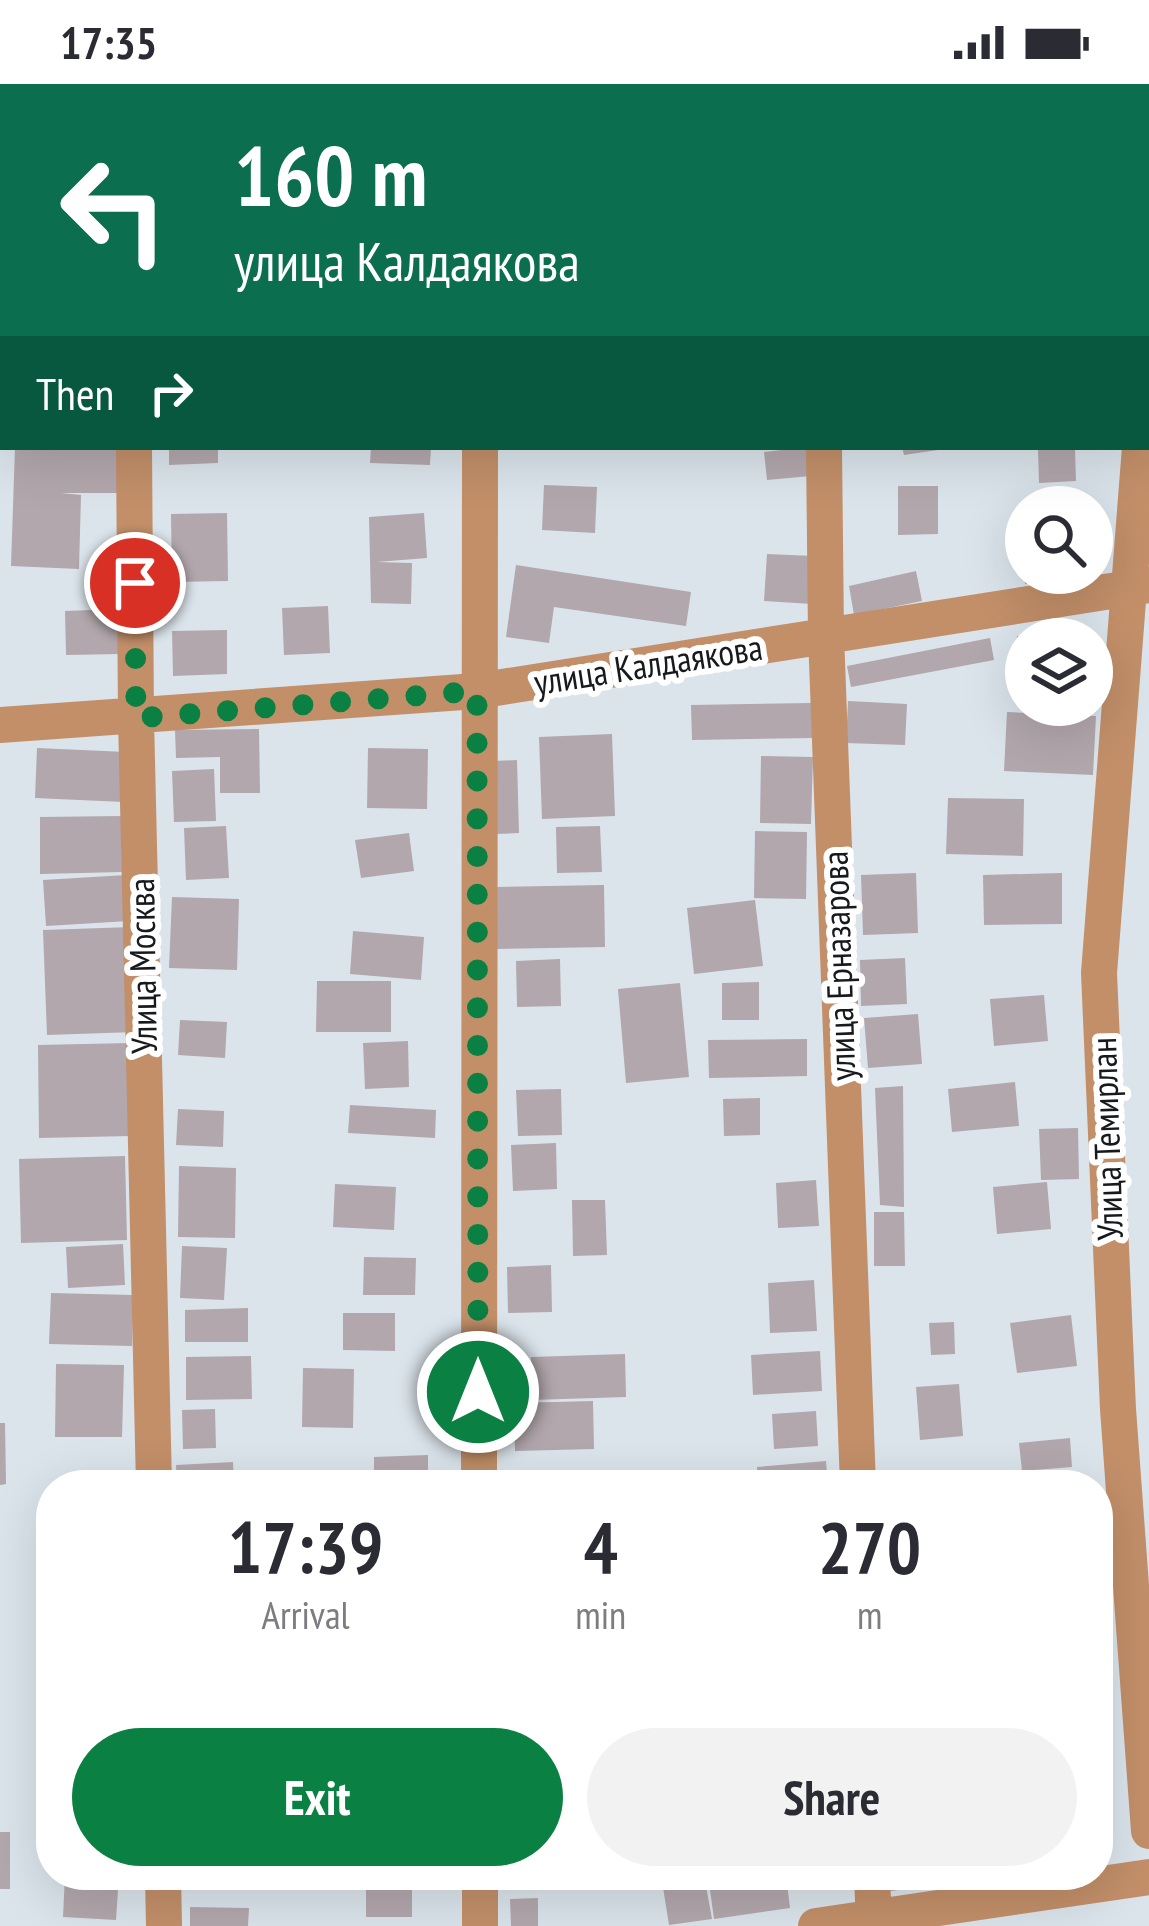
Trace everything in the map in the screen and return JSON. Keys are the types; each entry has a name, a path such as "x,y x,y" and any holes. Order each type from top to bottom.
{"street":[{"name":"Улица Москва","path":"134,450 154,1470"},
{"path":"479,1470 480,450"},
{"name":"улица Ерназарова","path":"824,450 826,635 857,1470"},
{"name":"Улица Темирлан","path":"1140,450 1139,586 1099,973 1118,1409 1149,1831"},
{"name":"улица Калдаякова","path":"0,725 477,691 1139,586"},
{"path":"1113,1882 1149,1876"},
{"path":"163,1890 164,1926"},
{"path":"480,1890 480,1926"},
{"path":"873,1890 874,1922"},
{"path":"815,1926 874,1922 1065,1890"}],"building":[{"path":"15,450 128,450 127,493 61,493 81,495 79,569 11,566"},
{"path":"169,450 218,450 218,463 169,465"},
{"path":"371,450 431,450 430,465 370,463"},
{"path":"808,450 811,476 767,480 764,452"},
{"path":"1038,450 1075,450 1076,481 1039,483"},
{"path":"544,485 597,487 595,533 542,530"},
{"path":"898,486 938,486 938,534 898,535"},
{"path":"227,513 228,581 172,582 171,514"},
{"path":"424,513 427,558 377,562 412,563 411,604 371,603 369,517"},
{"path":"767,554 814,556 812,604 764,601"},
{"path":"516,565 691,592 686,626 554,607 549,643 506,637"},
{"path":"916,571 922,601 854,615 849,586"},
{"path":"328,606 330,653 284,655 282,608"},
{"path":"119,609 120,654 66,655 65,611"},
{"path":"227,630 227,674 173,676 172,631"},
{"path":"990,638 994,660 851,687 847,666"},
{"path":"848,701 907,704 905,745 846,743"},
{"path":"812,703 813,738 692,740 691,705"},
{"path":"1006,726 1095,726 1093,775 1004,771"},
{"path":"259,729 260,793 220,793 220,757 176,758 175,730"},
{"path":"612,734 615,816 542,819 539,737"},
{"path":"37,748 126,752 124,802 35,798"},
{"path":"368,748 428,749 427,809 367,808"},
{"path":"761,756 813,757 811,824 760,823"},
{"path":"517,760 519,833 495,834 494,761"},
{"path":"214,769 216,821 174,822 172,771"},
{"path":"948,798 1024,799 1023,856 946,854"},
{"path":"121,816 122,872 40,874 40,817"},
{"path":"226,826 229,878 186,880 184,828"},
{"path":"600,826 602,872 557,873 556,827"},
{"path":"755,831 807,832 806,899 754,898"},
{"path":"409,833 414,871 361,878 355,840"},
{"path":"916,873 918,933 863,935 861,875"},
{"path":"1062,873 1062,924 984,925 983,875"},
{"path":"126,875 129,921 46,926 43,880"},
{"path":"604,885 605,947 497,949 496,887"},
{"path":"172,897 239,899 237,970 169,968"},
{"path":"755,900 763,966 694,974 687,908"},
{"path":"132,927 136,1032 47,1035 43,930"},
{"path":"353,931 424,937 421,980 350,974"},
{"path":"905,958 907,1004 861,1006 860,960"},
{"path":"560,959 561,1006 517,1007 516,961"},
{"path":"317,981 391,981 391,1032 316,1032"},
{"path":"759,982 759,1020 722,1020 722,983"},
{"path":"680,983 689,1077 626,1083 618,989"},
{"path":"1044,995 1048,1041 994,1046 990,999"},
{"path":"918,1014 922,1064 868,1068 864,1018"},
{"path":"180,1020 227,1022 225,1058 178,1055"},
{"path":"807,1039 807,1076 709,1078 708,1040"},
{"path":"408,1041 409,1087 365,1089 363,1043"},
{"path":"130,1043 131,1136 39,1138 38,1045"},
{"path":"1015,1082 1019,1126 952,1132 948,1089"},
{"path":"903,1086 904,1207 880,1205 875,1088"},
{"path":"561,1089 562,1135 518,1136 516,1090"},
{"path":"760,1098 760,1135 724,1136 723,1099"},
{"path":"350,1105 436,1110 435,1138 348,1133"},
{"path":"178,1109 224,1111 223,1147 176,1145"},
{"path":"1078,1128 1079,1179 1041,1180 1039,1129"},
{"path":"556,1143 557,1189 513,1191 511,1145"},
{"path":"125,1156 127,1240 21,1243 19,1159"},
{"path":"179,1166 236,1168 235,1238 178,1237"},
{"path":"816,1180 819,1226 778,1228 776,1183"},
{"path":"1047,1182 1051,1229 997,1234 993,1187"},
{"path":"335,1184 396,1187 394,1230 333,1227"},
{"path":"572,1200 605,1200 607,1255 573,1256"},
{"path":"874,1212 904,1212 905,1266 874,1266"},
{"path":"123,1244 125,1285 68,1288 66,1247"},
{"path":"182,1246 227,1248 224,1300 180,1298"},
{"path":"364,1257 416,1258 415,1295 363,1295"},
{"path":"551,1265 552,1312 508,1313 507,1267"},
{"path":"814,1280 817,1331 770,1333 768,1283"},
{"path":"51,1293 133,1295 132,1346 49,1344"},
{"path":"248,1308 248,1342 185,1342 185,1310"},
{"path":"343,1313 395,1313 395,1351 343,1350"},
{"path":"1071,1315 1077,1366 1017,1373 1010,1323"},
{"path":"954,1322 955,1354 931,1355 929,1323"},
{"path":"820,1351 822,1391 753,1395 751,1355"},
{"path":"625,1354 626,1397 532,1400 531,1357"},
{"path":"251,1356 252,1399 186,1400 186,1357"},
{"path":"56,1364 124,1365 122,1437 55,1437"},
{"path":"303,1368 354,1369 353,1428 302,1427"},
{"path":"959,1384 963,1436 920,1440 916,1387"},
{"path":"593,1401 594,1449 515,1451 514,1403"},
{"path":"215,1409 216,1448 183,1449 182,1410"},
{"path":"816,1411 818,1446 774,1449 772,1414"},
{"path":"0,1423 5,1423 6,1484 0,1485"},
{"path":"1070,1438 1072,1467 1022,1470 1019,1443"},
{"path":"428,1455 428,1470 374,1470 374,1457"},
{"path":"826,1461 827,1470 757,1470"},
{"path":"233,1462 233,1470 176,1470 176,1465"},
{"path":"0,1832 10,1832 10,1889 0,1889"},
{"path":"64,1890 118,1890 116,1920 63,1917"},
{"path":"366,1890 412,1890 412,1917 366,1917"},
{"path":"663,1890 707,1890 712,1919 669,1925"},
{"path":"710,1890 788,1890 790,1908 714,1919"},
{"path":"538,1898 538,1926 511,1926 510,1899"},
{"path":"190,1907 249,1908 248,1926 190,1926"}],"route":[{"path":"135,583 136,718 477,691 478,1392"}]}
